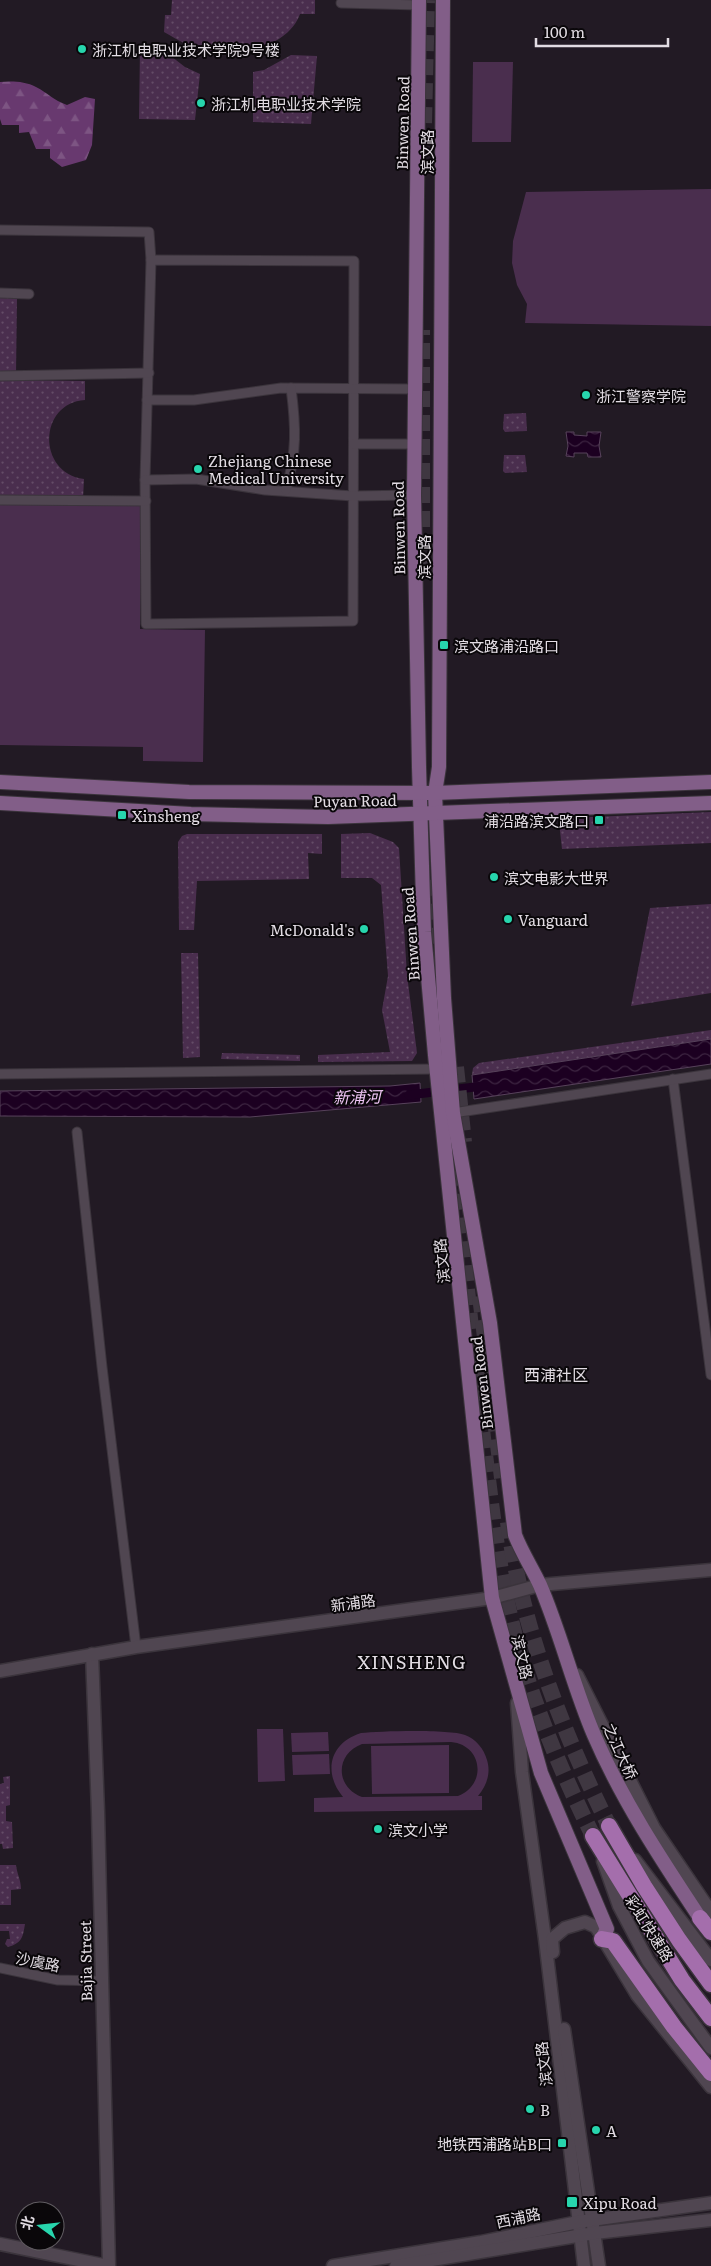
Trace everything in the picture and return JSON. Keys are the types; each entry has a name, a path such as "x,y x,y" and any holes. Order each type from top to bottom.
{"highway":[{"name":"彩虹快速路","path":"609,1826 644,1886 705,1965 711,1984"},
{"name":"彩虹快速路","path":"596,1842 682,1980 711,2018"},
{"path":"705,1915 711,1932"},
{"path":"602,1938 612,1942 711,2073"}],"main road":[{"name":"滨文路","path":"444,0 439,767 435,793 440,1062 447,1113 492,1598 507,1655"},
{"name":"Binwen Road","path":"419,2 413,444 419,792 424,932 440,1062"},
{"name":"Puyan Road","path":"0,782 189,792 435,793"},
{"path":"435,793 711,782"},
{"name":"Puyan Road","path":"0,803 191,814 328,817 711,803"},
{"name":"Binwen Road","path":"447,1113 490,1323 515,1535 540,1585"},
{"name":"之江大桥","path":"540,1585 594,1735 628,1804 656,1851 705,1915"},
{"path":"507,1655 541,1773 607,1929 602,1938"}],"street":[{"path":"340,3 419,2"},
{"path":"0,230 149,232 151,260 145,480 146,624 352,621 354,261 151,260"},
{"path":"0,294 29,294"},
{"path":"0,376 149,373"},
{"path":"148,400 194,400 291,388 414,389"},
{"path":"286,490 292,467 296,438 291,388"},
{"path":"354,444 413,444"},
{"path":"145,480 196,479 265,490 353,496 414,495"},
{"path":"0,500 146,501"},
{"path":"0,1074 440,1062"},
{"path":"447,1113 711,1074"},
{"path":"673,1079 711,1375"},
{"path":"77,1132 102,1367 136,1647"},
{"name":"新浦路","path":"0,1671 136,1647 492,1598 540,1585 711,1570"},
{"name":"Bajia Street","path":"92,1654 98,1812 108,2266"},
{"name":"滨文路","path":"507,1655 518,1706 522,1772 545,1939 584,2266"},
{"path":"596,1842 619,1906 648,1961 711,2048"},
{"path":"599,2266 552,1940 565,1928 585,1922 596,1927 637,1995 711,2087"},
{"name":"沙虞路","path":"0,1968 58,1980 102,1981"},
{"name":"西浦路","path":"333,2266 360,2264 578,2222 711,2203"},
{"name":"西浦路","path":"396,2266 595,2233 711,2220"},
{"path":"0,2244 108,2266"},
{"path":"0,2252 75,2266"}],"shaded area":[{"path":"172,0 315,0 315,14 300,14 294,25 285,34 274,42 262,47 235,52 210,52 192,47 164,32 165,15 171,15"},
{"path":"140,48 163,50 185,67 200,74 195,120 139,119"},
{"path":"291,55 317,56 311,124 253,122 253,72 264,70"},
{"path":"473,62 513,62 511,142 472,142"},
{"path":"711,189 711,326 525,323 527,304 517,285 512,263 513,241 526,192"},
{"path":"0,297 17,297 16,374 0,374"},
{"path":"0,380 85,381 85,400 70,404 58,413 52,425 49,438 51,452 58,465 69,474 84,479 83,499 0,498"},
{"path":"526,413 527,431 505,432 503,429 504,414"},
{"path":"504,455 525,455 527,472 505,473 503,471"},
{"path":"0,504 142,506 140,629 205,630 203,762 143,761 143,747 0,745"},
{"path":"711,812 711,843 562,849 559,822 568,818"},
{"path":"370,833 393,842 399,848 407,975 417,1053 412,1061 318,1062 318,1055 390,1052 382,1010 388,976 381,885 372,878 341,878 341,834"},
{"path":"187,834 322,834 322,854 308,853 309,879 197,881 194,930 179,930 178,842 182,836"},
{"path":"711,904 711,993 631,1006 650,908"},
{"path":"181,953 198,953 200,1057 183,1058"},
{"path":"711,1030 711,1039 472,1075 473,1068 479,1063"},
{"path":"222,1053 300,1055 300,1061 221,1059"},
{"path":"257,1729 283,1729 285,1781 258,1782"},
{"path":"414,1731 457,1733 469,1737 482,1748 489,1770 484,1788 478,1796 482,1796 482,1810 314,1812 314,1798 343,1797 333,1778 332,1760 336,1751 350,1738 361,1733","holes":["451,1742 462,1745 470,1750 475,1758 477,1775 474,1783 467,1791 458,1796 362,1797 353,1792 343,1778 343,1763 347,1755 362,1744"]},
{"path":"328,1732 329,1751 292,1752 291,1733"},
{"path":"449,1745 449,1793 372,1794 371,1746"},
{"path":"329,1754 330,1774 293,1775 292,1755"},
{"path":"10,1776 10,1805 6,1806 6,1821 12,1822 13,1848 3,1849 2,1844 0,1844 0,1784 4,1783 3,1777"},
{"path":"0,1865 16,1865 21,1889 11,1890 11,1905 0,1905"},
{"path":"0,1924 25,1924 19,1941 8,1947 5,1944 7,1939 10,1939 9,1931 0,1931"}],"green space":[{"path":"0,82 18,82 32,85 67,105 85,97 95,99 92,145 86,160 62,167 50,158 50,149 36,149 29,132 19,133 19,125 2,125 0,119"}],"water":[{"path":"566,432 587,436 587,432 601,432 599,446 601,457 588,457 587,453 574,453 574,457 566,456 568,446"},
{"path":"711,1039 711,1064 474,1099 472,1075"},
{"path":"420,1083 421,1102 250,1117 0,1116 0,1091 390,1086"}],"waterway":[{"name":"新浦河","path":"409,1095 483,1086"}],"tunnel":[{"path":"424,123 427,0"},
{"path":"422,330 422,575"},
{"path":"428,880 437,980"},
{"path":"456,1067 464,1142"},
{"path":"453,1146 484,1446 505,1592 523,1665 540,1715 570,1788 593,1836"},
{"path":"480,1296 502,1478"},
{"path":"508,1522 514,1562 523,1601 546,1678 575,1753 609,1826"}],"place":[{"name":"浙江机电职业技术学院9号楼","path":"82,49"},
{"name":"浙江机电职业技术学院","path":"201,103"},
{"name":"浙江警察学院","path":"586,395"},
{"name":"Zhejiang Chinese Medical University","path":"198,469"},
{"name":"滨文路浦沿路口","path":"444,645"},
{"name":"Xinsheng","path":"122,815"},
{"name":"浦沿路滨文路口","path":"599,820"},
{"name":"滨文电影大世界","path":"494,877"},
{"name":"Vanguard","path":"508,919"},
{"name":"McDonald's","path":"364,929"},
{"name":"滨文小学","path":"378,1829"},
{"name":"B","path":"530,2109"},
{"name":"A","path":"596,2130"},
{"name":"地铁西浦路站B口","path":"562,2143"},
{"name":"Xipu Road","path":"572,2202"}],"district":[{"name":"西浦社区","path":"556,1374"},
{"name":"XINSHENG","path":"412,1661"}]}
